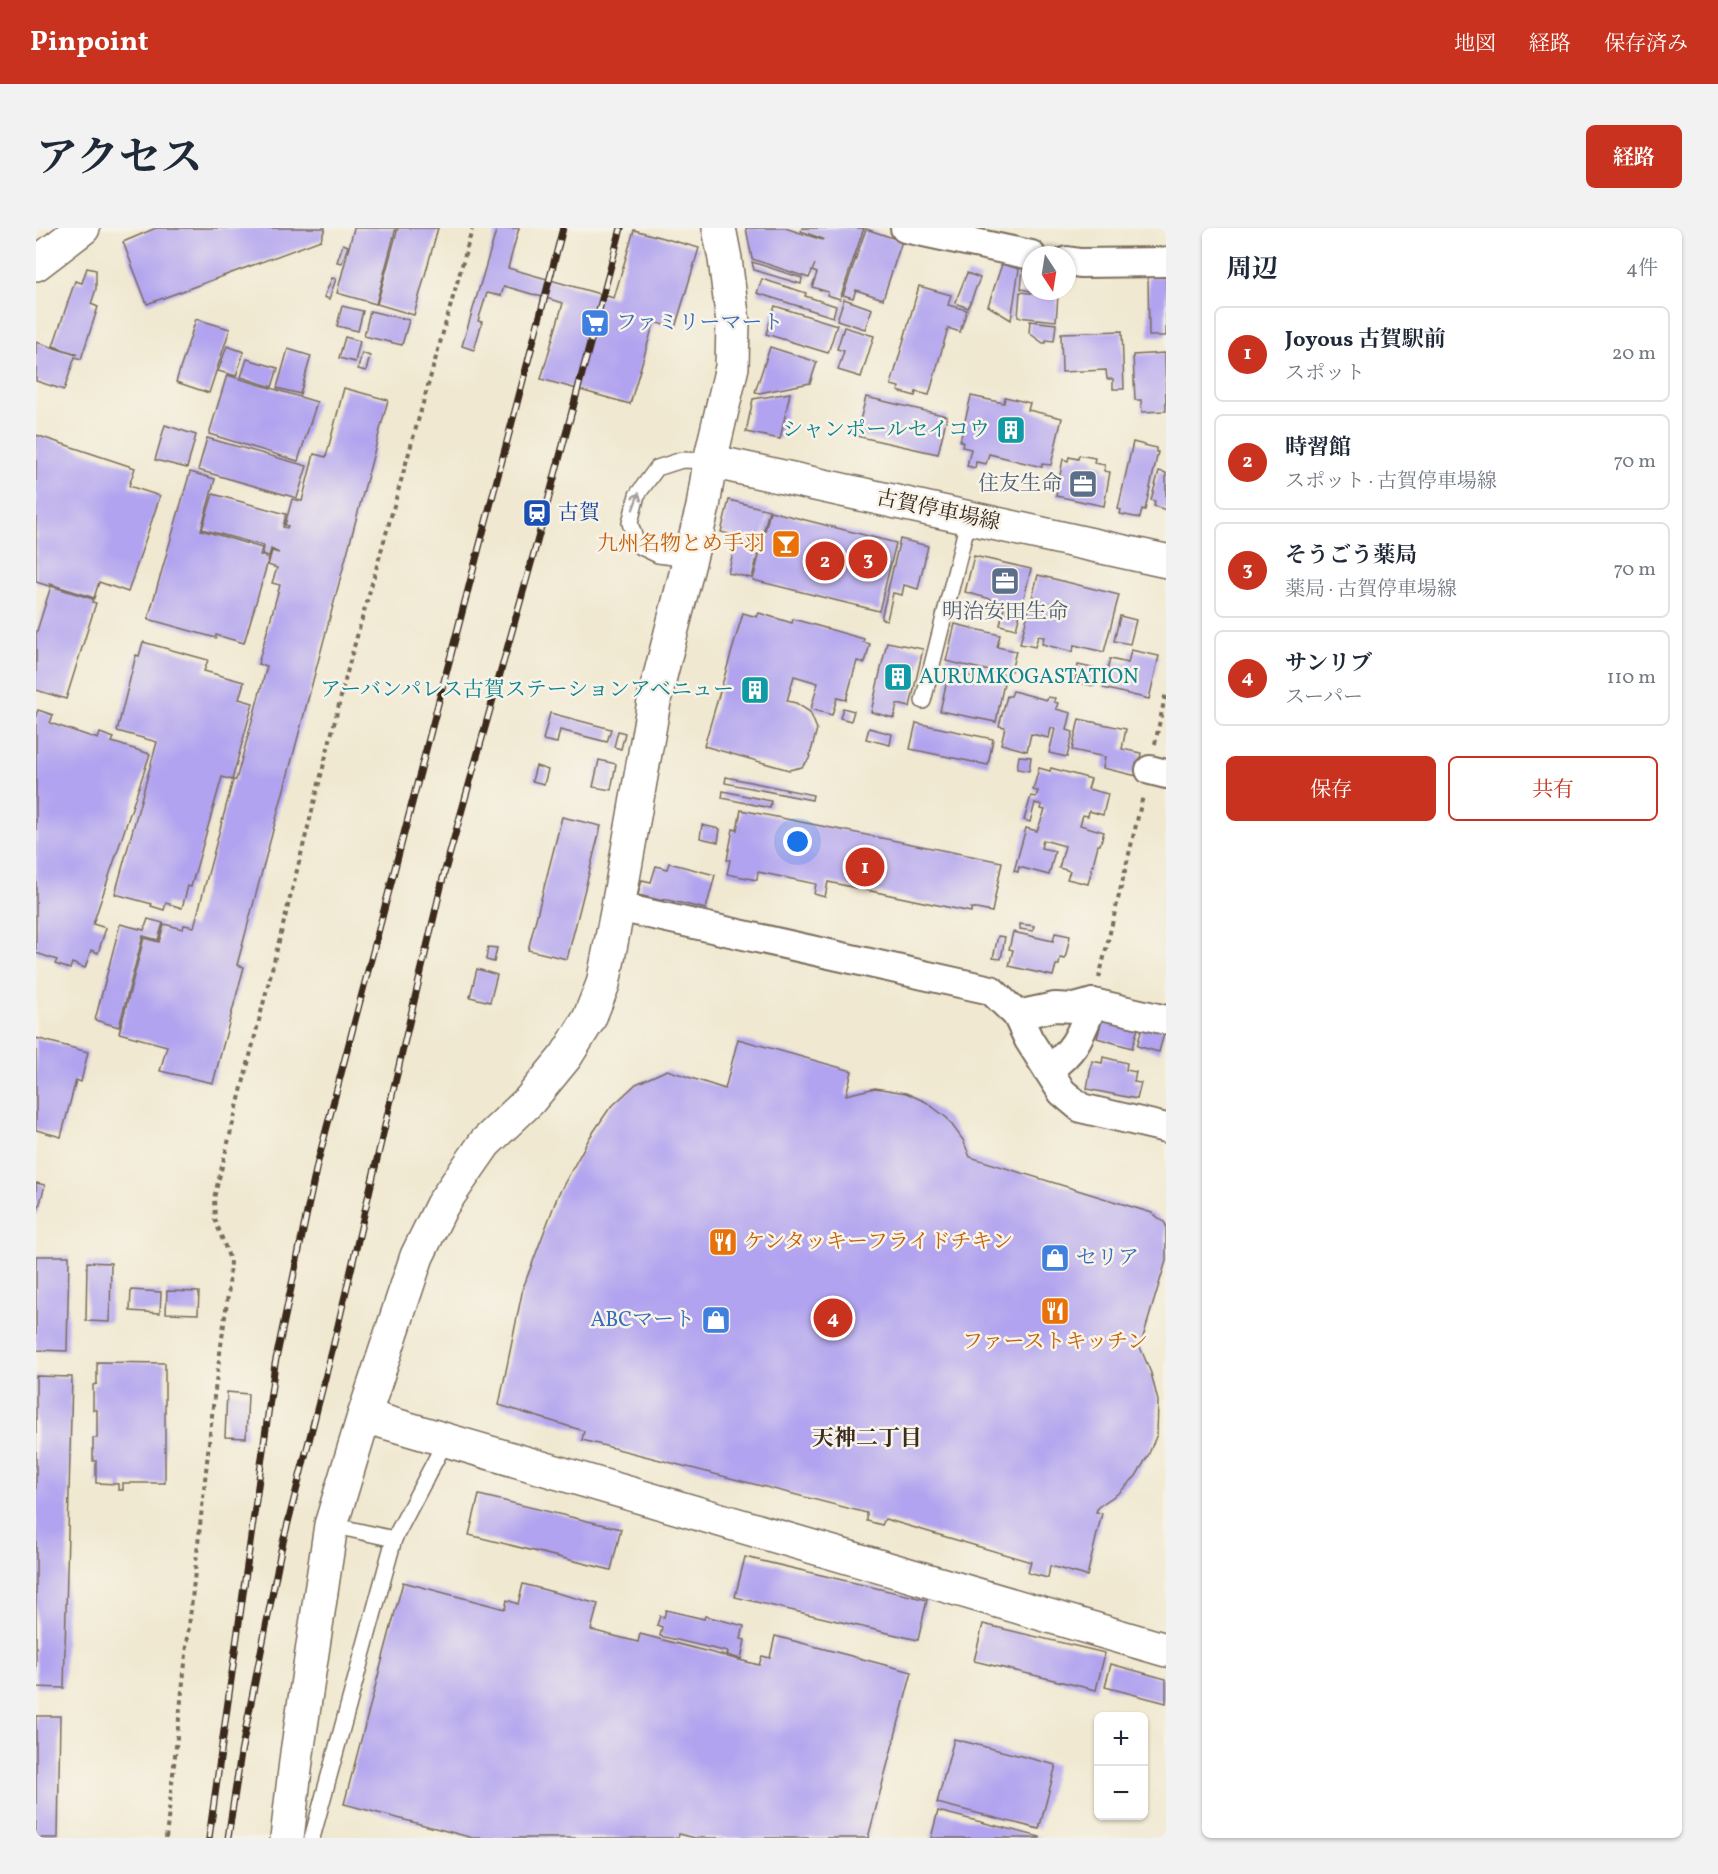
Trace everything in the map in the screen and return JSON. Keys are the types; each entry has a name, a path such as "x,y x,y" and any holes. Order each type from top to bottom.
{"street":[{"path":"36,264 83,228"},
{"path":"307,1838 297,1753 331,1525 417,1256 442,1205 485,1143 530,1100 566,1056 589,1019 603,984 655,696 704,507 710,461 732,367 733,322 719,228"},
{"path":"905,228 1022,253"},
{"path":"1076,262 1166,262"},
{"name":"古賀停車場線","path":"710,461 1166,561"},
{"path":"618,907 991,990 1017,1015 1029,1040 1062,1092 1081,1108 1166,1128"},
{"path":"1017,1015 1055,1008 1075,1008 1093,1003 1166,1020"},
{"path":"1048,1070 1075,1046 1093,1003"},
{"path":"364,1416 1166,1650"}],"lane":[{"path":"690,559 658,555 637,544 630,523 637,495 657,468 682,460 710,461"},
{"path":"923,701 969,518"},
{"path":"307,1838 394,1539 446,1440"},
{"path":"331,1525 394,1539"}],"path":[{"path":"166,1838 214,1397 229,1287 230,1260 215,1219 214,1198 350,661 472,230"},
{"path":"1093,1003 1158,772 1166,692"}],"building":[{"path":"156,228 325,228 321,240 147,304 123,242"},
{"path":"354,228 396,228 376,304 337,293"},
{"path":"398,228 438,228 414,315 377,304"},
{"path":"497,228 519,228 508,268 614,298 634,230 699,248 675,328 654,322 630,404 541,379 563,303 504,286 501,296 487,293 478,321 482,322 474,350 462,346"},
{"path":"746,228 785,228 822,240 801,231 802,228 864,228 840,299 812,287 817,273 812,271 809,278 752,259"},
{"path":"866,229 902,241 883,299 856,290 853,298 843,295"},
{"path":"343,244 348,246 342,263 337,262"},
{"path":"752,262 802,278 801,284 754,270"},
{"path":"1002,264 1019,269 1011,320 988,306"},
{"path":"87,268 96,270 96,289 91,304 98,307 81,359 75,357 64,390 36,381 36,342 77,354 53,346 75,281 82,283"},
{"path":"967,273 980,278 968,308 955,303"},
{"path":"1166,276 1166,336 1149,336 1148,277"},
{"path":"332,278 336,279 329,299 324,297"},
{"path":"762,279 806,293 805,296 836,306 833,317 757,293"},
{"path":"919,286 951,295 948,305 967,310 960,332 948,328 929,395 916,392 915,396 898,391 899,387 891,385"},
{"path":"1020,292 1022,292 1022,300 1058,300 1056,321 1018,317"},
{"path":"844,299 872,309 865,329 837,320"},
{"path":"342,306 363,311 358,331 337,326"},
{"path":"775,306 837,325 828,353 766,334"},
{"path":"370,311 409,320 402,345 364,336"},
{"path":"196,319 230,329 209,393 176,382"},
{"path":"1030,321 1056,324 1054,341 1046,340 1046,343 1043,343 1029,333"},
{"path":"844,327 874,336 861,377 838,370 844,351 837,349"},
{"path":"1122,331 1124,389 1113,389 1113,379 1107,379 1106,370 1062,372 1061,333"},
{"path":"345,337 360,341 355,362 339,358"},
{"path":"227,346 244,352 236,376 218,371"},
{"path":"770,347 817,362 810,383 755,392"},
{"path":"288,349 311,356 300,394 277,388"},
{"path":"362,353 370,356 366,371 358,369"},
{"path":"1165,353 1166,411 1142,412 1141,400 1135,400 1133,355"},
{"path":"247,359 278,368 272,387 241,377"},
{"path":"227,375 317,402 298,461 209,434"},
{"path":"344,388 388,400 237,965 244,967 213,1083 160,1071 167,1046 119,1033 144,938 159,942 164,924 183,929 184,925 194,927 233,780 236,780 267,666 258,664 280,585 272,583 277,568 268,565 272,551 279,553 271,549 269,556 262,554 264,546 202,529 213,494 286,514 283,527 287,528 288,526 285,525 292,499 302,501 314,454 326,457"},
{"path":"790,393 780,439 746,432 753,399"},
{"name":"シャンポールセイコウ","path":"971,396 1004,403 1005,397 1030,403 1028,410 1062,418 1051,465 1042,464 1042,467 989,454 986,464 976,462 975,468 967,466 971,449 962,447 963,442 960,441"},
{"path":"866,397 947,416 938,454 856,436"},
{"path":"165,425 196,435 187,468 155,460"},
{"path":"36,435 135,468 129,486 160,496 128,592 99,582 94,598 36,582"},
{"path":"207,438 307,466 297,498 198,470"},
{"path":"1133,442 1156,448 1158,452 1145,510 1142,509 1140,518 1120,514 1121,510 1118,509"},
{"name":"住友生命","path":"1079,455 1095,458 1094,463 1105,465 1104,471 1110,472 1104,506 1056,496 1063,459 1068,461 1069,457 1078,459"},
{"path":"1159,471 1166,473 1166,510 1154,506 1155,501 1151,500"},
{"path":"190,472 215,479 201,530 262,548 260,555 269,558 244,643 216,635 216,638 148,619"},
{"path":"729,500 769,510 752,578 728,573 737,536 721,532"},
{"path":"770,511 896,543 879,611 753,580"},
{"path":"900,539 928,546 918,589 904,585 902,595 893,593 887,620 881,619"},
{"path":"974,556 1031,569 1016,629 1000,625 1005,603 965,592"},
{"path":"1038,575 1119,595 1104,652 1074,645 1073,652 1042,644 1044,637 1038,636 1035,647 1020,644"},
{"path":"51,586 93,599 92,602 96,603 66,699 36,690 36,634"},
{"name":"アーバンパレス古賀ステーションアベニュー","path":"743,613 757,617 759,613 792,623 793,619 864,639 863,642 870,644 865,663 857,661 846,700 837,698 832,715 811,709 818,683 794,676 787,701 796,703 810,712 817,729 809,759 802,767 789,770 704,746"},
{"path":"1120,616 1136,620 1130,644 1114,641"},
{"path":"955,624 1000,635 997,647 1016,651 1011,671 1008,670 1007,675 946,661"},
{"path":"143,642 208,660 204,671 244,682 239,699 253,703 232,780 222,777 191,887 188,886 182,908 166,903 164,910 151,906 152,904 115,894 157,742 117,731 136,655 139,656"},
{"name":"AURUMKOGASTATION","path":"887,642 923,649 910,707 897,704 894,718 871,712"},
{"path":"1131,650 1159,656 1149,699 1103,688 1110,659 1128,663"},
{"path":"1078,665 1097,669 1094,686 1075,682"},
{"path":"949,672 1004,683 996,722 940,711"},
{"path":"1013,691 1047,700 1048,697 1055,698 1054,702 1058,703 1056,709 1071,713 1067,730 1073,732 1067,757 1049,753 1055,729 1051,728 1049,738 1031,734 1027,751 1001,744 1005,727 999,726 1007,696 1011,696"},
{"path":"843,708 854,711 851,721 840,718"},
{"path":"38,710 53,715 50,723 98,739 100,733 114,738 112,742 150,754 93,924 106,928 98,953 91,950 85,968 72,963 70,969 55,964 57,960 36,953 36,715"},
{"path":"550,713 611,729 607,742 560,730 557,743 543,740"},
{"path":"1079,719 1126,729 1122,749 1141,753 1137,776 1103,768 1105,757 1072,750"},
{"path":"916,723 993,739 988,765 910,749"},
{"path":"869,728 892,734 890,745 866,739"},
{"path":"618,731 625,733 621,749 614,747"},
{"path":"1019,756 1031,757 1029,771 1017,769"},
{"path":"599,760 616,764 611,790 593,787"},
{"path":"536,766 548,770 544,784 532,781"},
{"path":"1039,768 1050,771 1051,768 1091,779 1088,789 1108,794 1103,815 1089,811 1088,816 1083,815 1080,825 1104,832 1100,845 1098,845 1088,884 1067,879 1070,871 1059,868 1065,846 1043,840 1041,848 1055,851 1049,875 1019,867 1018,872 1014,871 1026,828 1037,831 1045,810 1041,809 1042,805 1035,803 1030,822 1024,820 1031,796 1036,797 1038,791 1033,790"},
{"path":"726,777 813,795 812,800 725,783"},
{"path":"723,791 771,801 770,808 722,798"},
{"path":"741,810 1002,862 992,912 971,908 971,912 828,882 825,897 814,894 816,884 758,872 757,880 727,874 730,860 727,860 733,829 737,830"},
{"path":"562,817 601,826 567,959 528,950"},
{"path":"702,825 720,829 718,842 700,838"},
{"path":"669,863 715,875 706,909 638,895 642,880 651,882 656,866 667,869"},
{"path":"148,919 163,923 158,940 143,936 119,1027 95,1020 120,924 144,930"},
{"path":"1020,924 1034,926 1033,931 1020,929"},
{"path":"1013,932 1053,941 1055,933 1070,936 1065,959 1060,958 1053,976 1009,966 1013,950 1009,949"},
{"path":"998,936 1005,937 1001,959 993,958"},
{"path":"488,947 497,948 494,962 486,960"},
{"path":"477,969 497,975 490,1002 470,997"},
{"path":"1103,1016 1139,1025 1132,1048 1097,1038"},
{"path":"1143,1025 1165,1030 1159,1052 1137,1046"},
{"path":"36,1038 88,1052 81,1082 76,1080 61,1137 36,1130"},
{"path":"738,1039 852,1071 846,1095 875,1088 906,1093 926,1102 947,1118 963,1140 970,1157 1152,1213 1166,1225 1166,1261 1140,1347 1151,1373 1158,1401 1157,1434 1136,1476 1120,1492 1098,1507 1096,1512 1102,1513 1087,1576 1050,1566 1048,1578 1028,1573 1031,1562 885,1519 882,1525 867,1521 867,1513 582,1440 584,1431 499,1405 523,1288 558,1195 590,1137 609,1109 636,1084 667,1070 725,1089"},
{"path":"1103,1057 1127,1063 1126,1070 1136,1072 1134,1082 1141,1083 1137,1099 1087,1089 1092,1061 1102,1063"},
{"path":"36,1183 45,1185 37,1214 36,1214"},
{"path":"36,1256 69,1256 67,1351 36,1350"},
{"path":"87,1262 111,1263 110,1322 86,1321"},
{"path":"131,1290 161,1292 160,1313 130,1311"},
{"path":"167,1291 199,1292 198,1314 166,1313"},
{"path":"97,1362 165,1363 165,1483 123,1483 123,1490 118,1490 118,1484 96,1483 93,1438 97,1438 97,1410 93,1410 93,1385 97,1384"},
{"path":"36,1376 72,1377 64,1688 36,1687"},
{"path":"227,1392 248,1394 246,1438 225,1437"},
{"path":"479,1495 621,1529 611,1570 469,1535"},
{"path":"745,1557 927,1600 918,1640 735,1597"},
{"path":"403,1582 505,1609 507,1600 518,1604 523,1584 598,1604 591,1630 638,1642 640,1634 759,1665 762,1656 770,1658 775,1636 912,1672 868,1838 695,1838 679,1834 678,1838 473,1838 344,1804"},
{"path":"666,1610 704,1619 705,1616 744,1626 741,1639 745,1640 741,1659 727,1655 728,1652 660,1636 662,1627 657,1625 660,1616 664,1617"},
{"path":"983,1624 1105,1653 1096,1690 974,1661"},
{"path":"1111,1664 1166,1679 1166,1703 1105,1687"},
{"path":"36,1716 60,1716 58,1838 36,1838"},
{"path":"954,1739 1056,1765 1039,1829 937,1803"},
{"path":"938,1811 1040,1837 1040,1838 931,1838"}],"railway":[{"path":"209,1838 275,1364 317,1165 563,228"},
{"path":"228,1838 241,1753 281,1550 332,1351 444,874 537,542 621,228"}],"place":[{"name":"ファミリーマート","path":"595,323"},
{"name":"シャンポールセイコウ","path":"1011,430"},
{"name":"住友生命","path":"1083,484"},
{"name":"古賀","path":"537,513"},
{"name":"九州名物とめ手羽","path":"786,544"},
{"name":"そうごう薬局","path":"868,559"},
{"name":"時習館","path":"825,561"},
{"name":"明治安田生命","path":"1005,581"},
{"name":"AURUMKOGASTATION","path":"898,677"},
{"name":"アーバンパレス古賀ステーションアベニュー","path":"755,690"},
{"name":"Joyous 古賀駅前","path":"865,867"},
{"name":"ケンタッキーフライドチキン","path":"723,1242"},
{"name":"セリア","path":"1055,1258"},
{"name":"ファーストキッチン","path":"1055,1311"},
{"name":"サンリブ","path":"833,1318"},
{"name":"ABCマート","path":"716,1320"}],"district":[{"name":"天神二丁目","path":"867,1439"}]}
